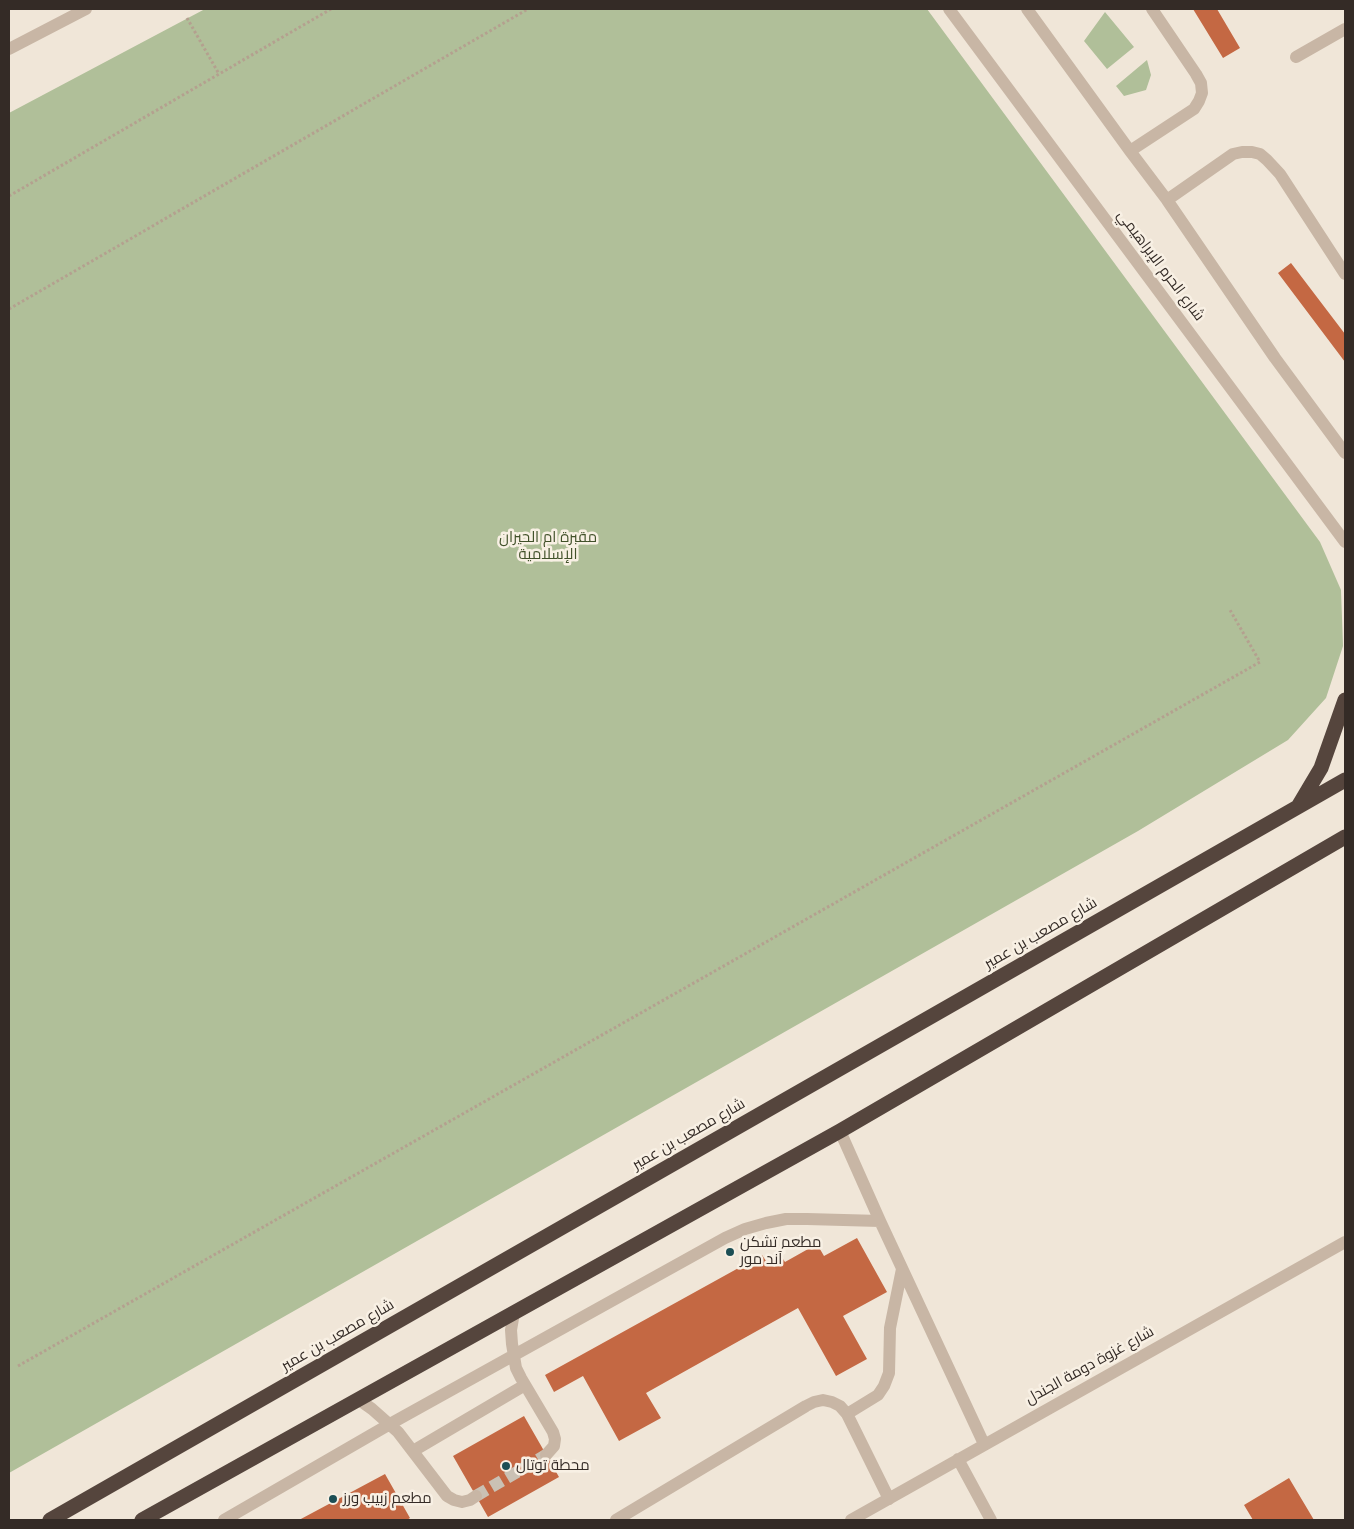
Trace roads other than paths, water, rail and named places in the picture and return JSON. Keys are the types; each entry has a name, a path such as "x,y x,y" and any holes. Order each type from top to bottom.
{"highway":[{"path":"1298,807 1321,768 1345,700"},
{"name":"شارع مصعب بن عمير","path":"50,1520 1345,780"},
{"path":"142,1520 840,1131 1345,837"}],"street":[{"path":"9,49 86,9"},
{"name":"شارع الحرم الإبراهيمي","path":"949,9 1345,542"},
{"path":"1027,9 1167,200 1275,358 1345,453"},
{"path":"1130,151 1194,109 1200,101 1202,93 1201,83 1196,74 1152,9"},
{"path":"1296,57 1345,29"},
{"path":"1167,200 1233,154 1242,152 1260,154 1280,174 1345,274"},
{"path":"840,1131 984,1444"},
{"path":"224,1520 390,1424 725,1238 745,1229 786,1219 880,1221"},
{"name":"شارع غزوة دومة الجندل","path":"851,1520 1345,1242"},
{"path":"847,1414 878,1395 889,1373 890,1328 902,1269"},
{"path":"514,1312 512,1330 513,1357 518,1373 553,1432 555,1439 554,1446 546,1455"},
{"path":"413,1451 525,1385"},
{"path":"358,1400 390,1424 447,1496 462,1502 476,1496"},
{"path":"625,1518 814,1402 823,1400 840,1406 847,1414 889,1499"},
{"path":"958,1459 991,1520"}],"tunnel":[{"path":"476,1496 546,1455"}],"place":[{"name":"مطعم تشكن آند مور","path":"730,1252"},
{"name":"محطة توتال","path":"506,1466"},
{"name":"مطعم زبيب ورز","path":"333,1499"}],"park label":[{"name":"مقبرة ام الحيران الإسلامية","path":"548,546"}]}
